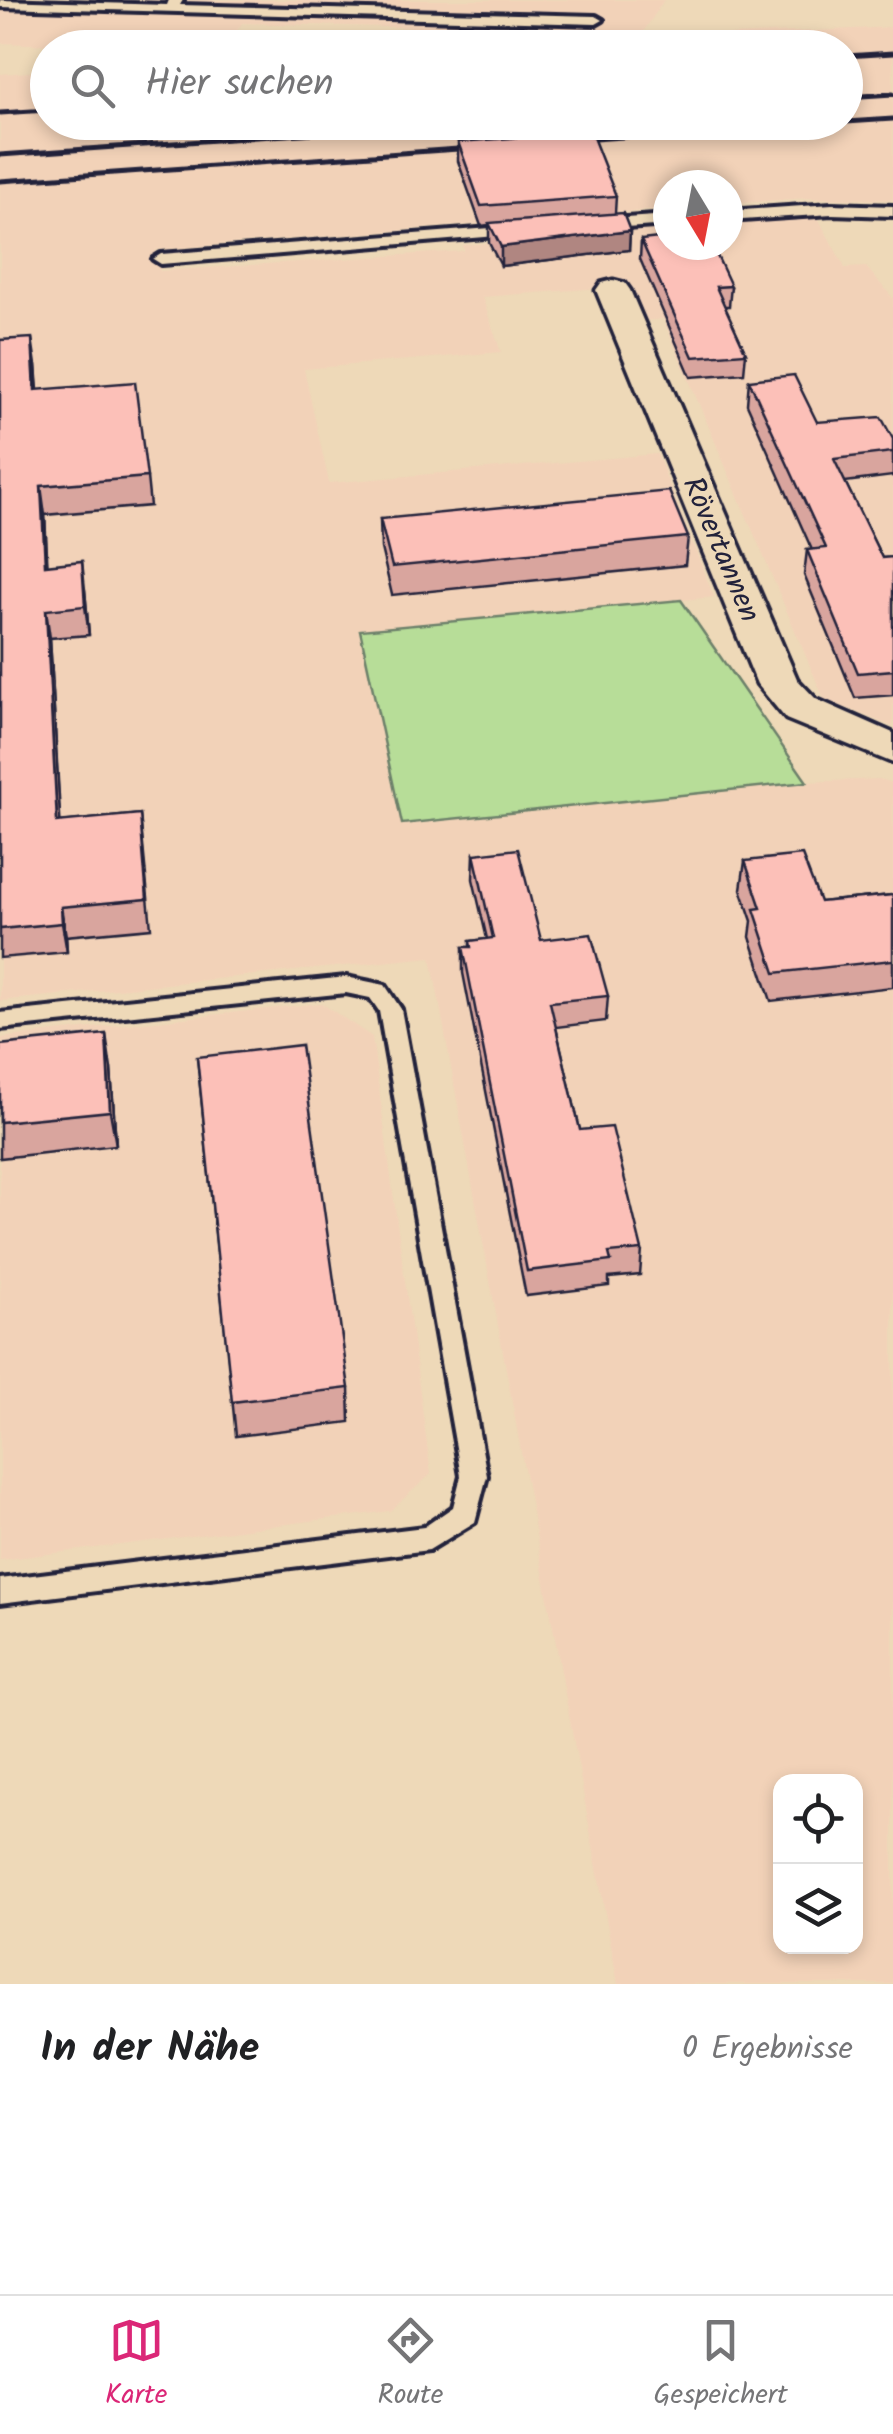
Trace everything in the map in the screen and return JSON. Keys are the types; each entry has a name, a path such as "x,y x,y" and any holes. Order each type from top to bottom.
{"street":[{"name":"Rövertannen","path":"613,290 778,684 801,710 893,749"}],"lane":[{"path":"0,3 174,4 596,20"},
{"path":"743,215 832,208 893,211"},
{"path":"589,226 653,221"},
{"path":"161,259 531,230"},
{"path":"0,1021 346,985 377,991 390,1009 474,1476 464,1514 429,1538 0,1591"}],"shaded area":[{"path":"0,0 664,0 645,30 242,23 237,30 30,30 30,44 0,43"},
{"path":"893,27 893,200 806,198 743,203 743,170 653,170 653,210 156,250 160,271 464,251 463,245 653,229 653,260 743,260 743,223 817,216 845,268 866,267 893,298 893,727 824,699 663,319 643,321 628,286 482,297 501,352 304,369 329,483 657,454 714,597 361,631 403,824 807,782 880,779 893,783 893,1984 618,1984 431,957 0,1001 0,74 30,72 30,140 863,140 863,30 833,30"},
{"path":"321,1003 372,1037 431,1474 390,1511 0,1560 0,1038"}],"green space":[{"path":"681,600 807,782 402,824 360,630"}],"building":[{"path":"594,140 616,196 481,206 458,142"},
{"path":"623,213 630,231 501,247 489,223"},
{"path":"653,239 653,260 719,260 731,286 716,287 746,353 693,357 641,240"},
{"path":"32,338 35,390 135,382 147,477 41,486 45,565 82,561 85,606 46,610 57,822 140,814 147,899 61,907 62,923 0,929 0,340"},
{"path":"794,375 817,422 881,417 893,439 893,452 834,459 882,558 893,557 893,670 858,673 807,550 826,548 749,380"},
{"path":"669,491 688,537 392,567 380,519"},
{"path":"518,849 541,940 591,934 608,996 550,1002 580,1130 612,1127 642,1250 609,1253 611,1261 527,1271 463,947 471,947 470,941 493,938 474,854"},
{"path":"802,855 820,902 893,895 893,960 775,973 754,909 761,908 745,861"},
{"path":"106,1034 110,1111 0,1122 0,1045"},
{"path":"301,1045 349,1388 232,1402 197,1057"}],"railway":[{"path":"863,55 893,53"},
{"path":"863,96 893,94"},
{"path":"0,113 30,111"},
{"path":"863,121 893,119"},
{"path":"0,155 216,140"},
{"path":"566,141 580,140"},
{"path":"0,181 487,147"}]}
